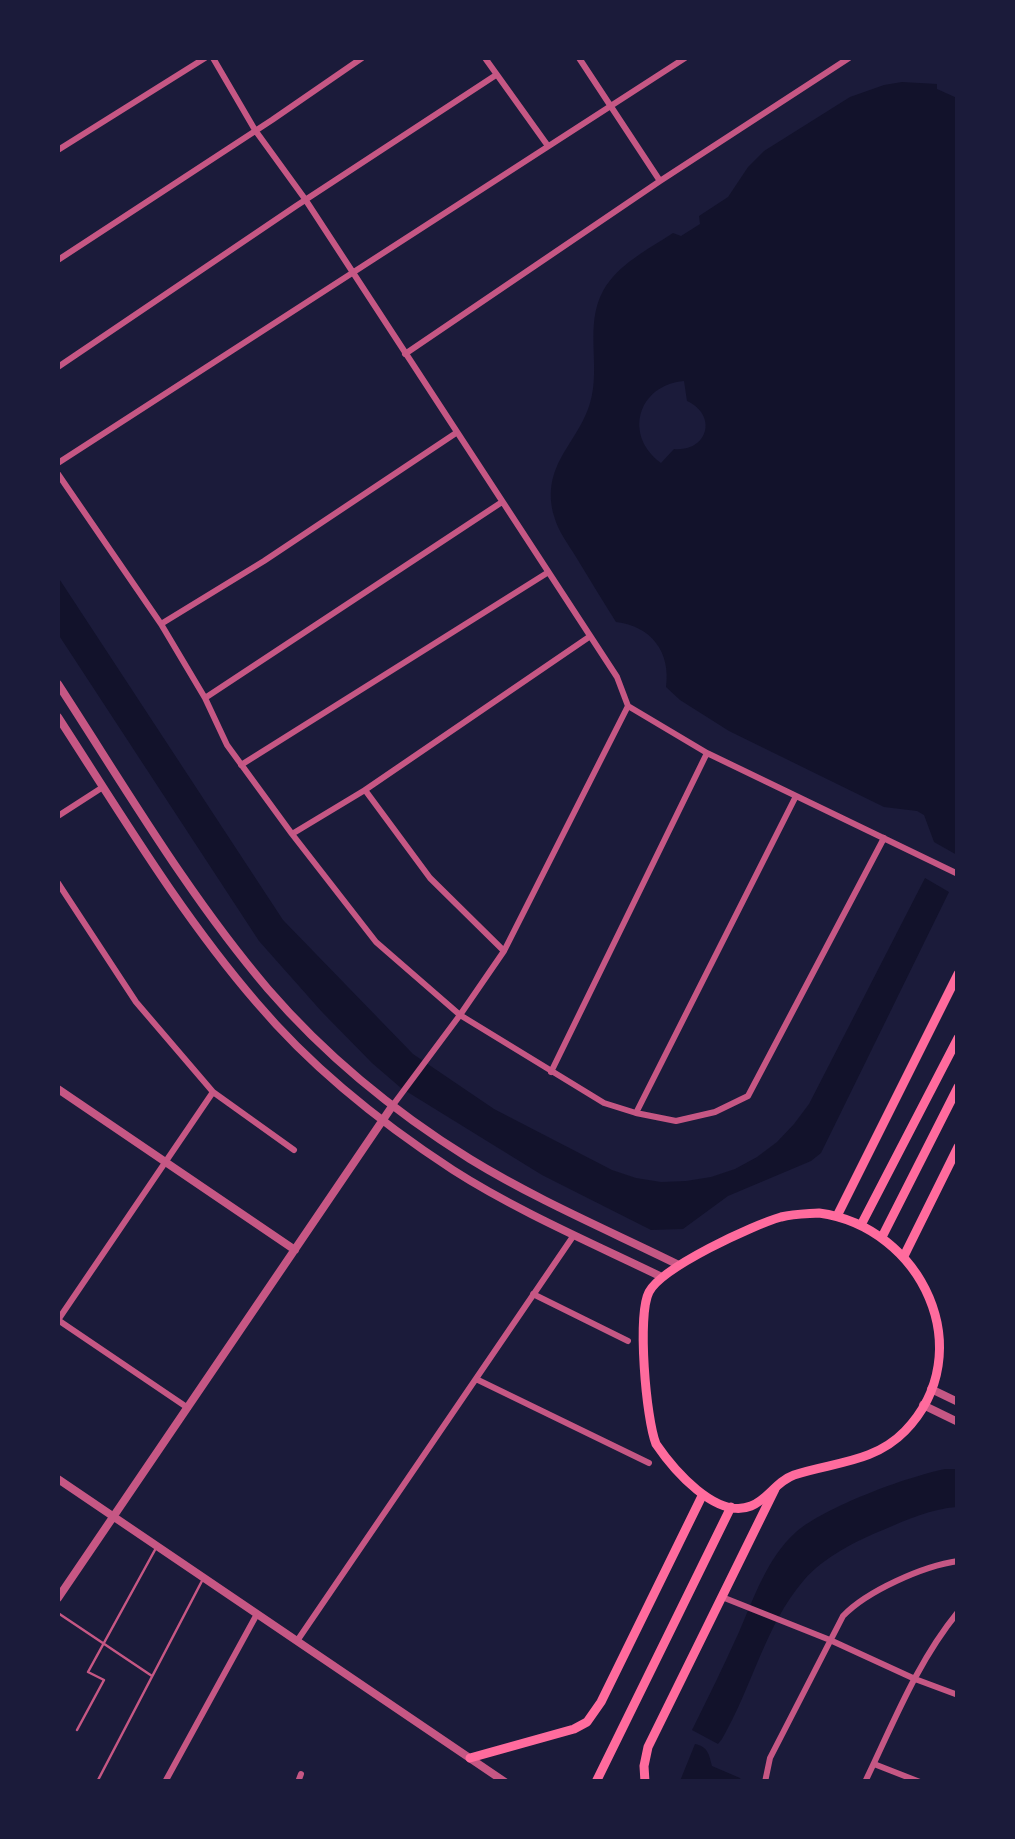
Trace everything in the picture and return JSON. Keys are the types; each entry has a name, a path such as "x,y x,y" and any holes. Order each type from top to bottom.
{"main road":[{"path":"837,1216 958,974"},
{"path":"861,1225 958,1038"},
{"path":"882,1237 958,1087"},
{"path":"904,1256 958,1148"},
{"path":"802,1214 837,1216 861,1225 904,1256 923,1282 936,1322 937,1361 923,1405 906,1431 890,1444 851,1462 799,1473 778,1482 750,1506 731,1507 702,1496 663,1454 650,1423 643,1320 648,1293 680,1265 768,1222 802,1214"},
{"path":"645,1782 648,1747 778,1482"},
{"path":"470,1758 574,1729 586,1722 601,1702 702,1496"},
{"path":"596,1782 731,1507"}],"street":[{"path":"58,150 205,58"},
{"path":"213,58 255,130 305,200 617,677 628,706 708,752 958,874"},
{"path":"58,260 362,58"},
{"path":"484,58 548,146"},
{"path":"579,58 660,181"},
{"path":"58,463 685,58"},
{"path":"405,354 849,58"},
{"path":"58,367 496,75"},
{"path":"161,624 264,561 456,433"},
{"path":"58,474 161,624 205,698 227,746 376,942 460,1015 604,1103 676,1121 715,1112 748,1096 884,838"},
{"path":"205,698 502,502"},
{"path":"241,765 548,573"},
{"path":"292,834 365,790 589,637"},
{"path":"58,684 190,886 269,990 311,1033 394,1105 490,1171 680,1265"},
{"path":"58,1598 400,1096 504,951 628,706"},
{"path":"58,716 192,922 250,996 308,1057 384,1120 478,1185 662,1277"},
{"path":"552,1072 708,752"},
{"path":"58,816 103,786"},
{"path":"365,790 430,878 504,951"},
{"path":"636,1113 796,796"},
{"path":"58,883 136,1002 213,1092 294,1150"},
{"path":"58,1090 295,1250"},
{"path":"188,1408 58,1320 213,1092"},
{"path":"297,1641 574,1234"},
{"path":"533,1294 628,1340"},
{"path":"476,1379 649,1463"},
{"path":"931,1389 958,1402"},
{"path":"923,1405 958,1422"},
{"path":"58,1479 505,1782"},
{"path":"765,1782 770,1758 843,1616 856,1602 874,1592 958,1561"},
{"path":"722,1597 958,1695"},
{"path":"866,1782 916,1679 941,1633 958,1612"},
{"path":"165,1782 257,1614"},
{"path":"874,1764 920,1782"}],"lane":[{"path":"77,1730 104,1680 88,1672 157,1546"},
{"path":"97,1782 203,1578"},
{"path":"58,1613 153,1677"}],"shaded area":[{"path":"937,84 937,89 957,98 957,855 934,842 924,815 917,811 884,807 729,731 680,700 666,687 665,663 656,643 639,629 616,622 561,532 551,498 556,469 590,403 594,318 609,281 673,233 681,236 700,224 699,216 728,197 764,151 850,97 884,85","holes":["684,381 687,401 703,415 705,431 695,445 674,449 661,463 642,439 639,426 646,401 668,385"]},
{"path":"58,577 283,920 413,1054 494,1109 612,1170 661,1182 711,1177 735,1169 777,1142 809,1104 925,878 949,892 821,1153 811,1161 728,1196 683,1229 651,1230 542,1175 401,1088 322,1012 259,941 58,634"},
{"path":"945,1469 957,1469 957,1507 901,1522 821,1564 804,1580 779,1617 722,1739 718,1744 692,1730 762,1579 786,1542 809,1522 846,1503"},
{"path":"695,1744 707,1752 712,1766 742,1781 680,1781"}]}
